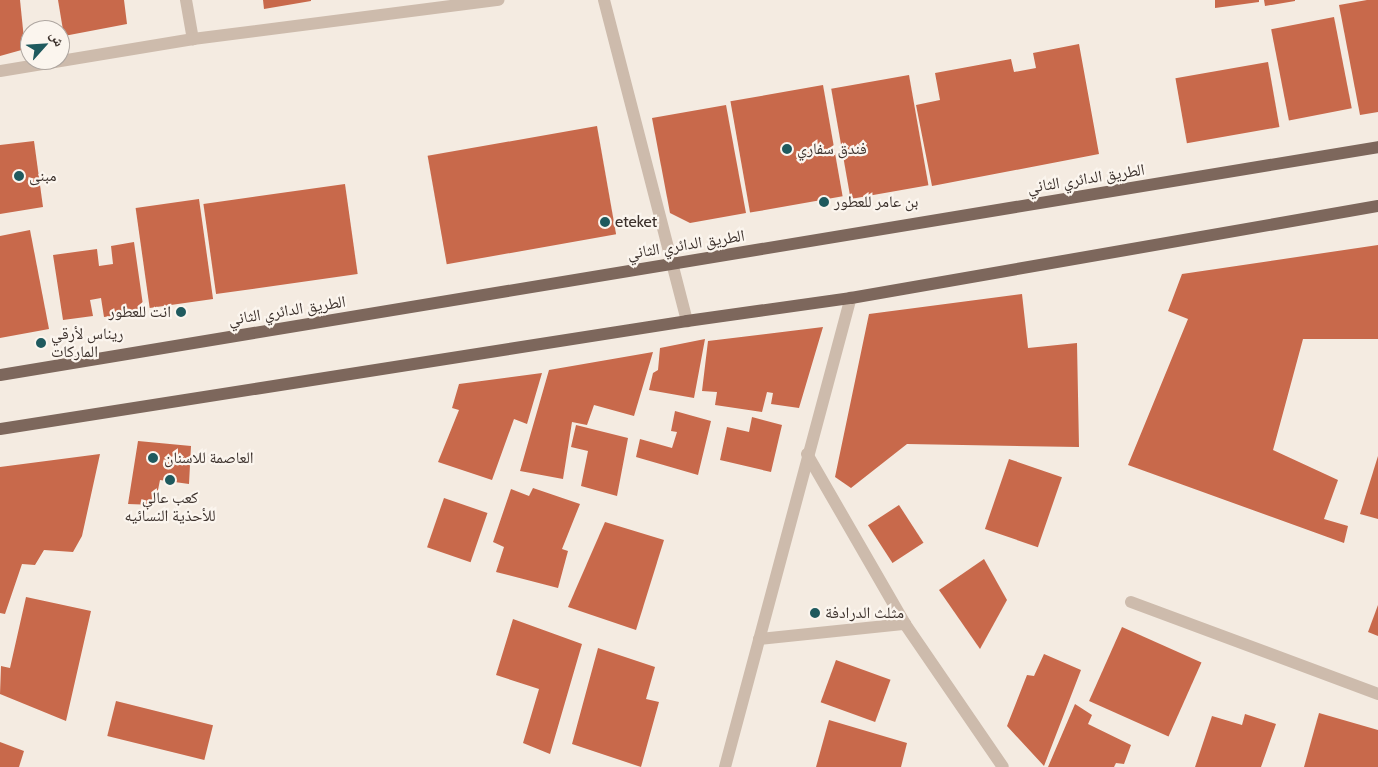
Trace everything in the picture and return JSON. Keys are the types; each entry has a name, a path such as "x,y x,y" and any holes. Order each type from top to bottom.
{"main road":[{"name":"الطريق الدائري الثاني","path":"0,375 1378,147"},
{"path":"0,429 687,321 851,298 1378,206"}],"street":[{"path":"186,0 193,39"},
{"path":"0,71 193,39 499,0"},
{"path":"604,0 687,321"},
{"path":"725,767 807,454 851,298"},
{"path":"807,454 905,624 1003,767"},
{"path":"1131,602 1378,694"},
{"path":"759,639 905,624"}],"building":[{"path":"0,0 20,0 22,20 20,20 20,50 0,56"},
{"path":"58,0 124,0 127,24 70,35 70,20 61,20"},
{"path":"263,0 311,0 311,1 264,9"},
{"path":"1215,0 1259,0 1259,2 1215,8"},
{"path":"1264,0 1295,0 1295,1 1265,6"},
{"path":"1378,0 1378,112 1360,115 1339,5"},
{"path":"1334,17 1352,108 1289,121 1271,29"},
{"path":"1079,44 1099,154 932,186 916,105 940,100 935,73 1011,59 1014,72 1036,68 1033,53"},
{"path":"1268,62 1279,127 1187,143 1175,78"},
{"path":"909,75 928,185 851,199 831,89"},
{"name":"فندق سفاري","path":"823,85 843,196 750,213 730,101"},
{"path":"726,105 746,213 690,223 670,213 652,118"},
{"path":"597,126 616,234 447,264 428,156"},
{"name":"مبنى","path":"34,141 43,207 0,214 0,145"},
{"path":"345,184 358,274 216,294 203,204"},
{"path":"199,199 213,299 150,308 136,208"},
{"path":"30,230 49,329 0,338 0,236"},
{"path":"134,242 144,312 104,317 101,298 90,300 93,316 63,320 53,255 97,249 99,266 113,264 111,246"},
{"path":"1378,245 1378,339 1303,339 1273,450 1338,480 1324,519 1348,526 1344,543 1128,465 1188,319 1168,311 1182,274"},
{"path":"1022,294 1028,348 1077,343 1079,447 907,444 851,488 835,477 869,314"},
{"path":"823,327 799,408 771,404 773,393 767,392 762,412 715,405 717,392 702,391 708,341"},
{"path":"705,339 694,398 649,390 653,373 658,370 660,348"},
{"path":"653,352 634,416 594,405 587,425 572,422 563,479 520,471 549,370"},
{"path":"542,373 527,424 514,419 492,480 438,462 459,410 452,408 459,384"},
{"path":"675,411 711,421 698,475 636,457 640,439 672,448 677,432 671,431"},
{"path":"752,417 782,425 771,472 720,460 727,427 749,432"},
{"path":"576,425 628,438 617,496 581,486 588,451 571,447"},
{"path":"138,441 191,446 189,484 160,480 155,505 128,504"},
{"path":"100,454 82,536 73,552 44,550 35,565 22,564 5,614 0,613 0,467"},
{"path":"1378,456 1378,519 1360,514"},
{"path":"1009,459 1062,477 1038,547 985,529"},
{"path":"533,488 580,504 562,549 568,551 558,588 496,572 504,547 493,542 511,489 529,496"},
{"path":"444,498 487,513 471,562 427,547"},
{"path":"899,505 924,543 892,563 868,525"},
{"path":"605,522 664,540 636,630 568,607"},
{"path":"984,559 1007,600 980,649 939,590"},
{"path":"26,597 91,611 66,721 0,694 1,666 10,668"},
{"path":"1378,605 1378,636 1368,632"},
{"path":"513,619 582,644 550,754 523,743 539,689 496,675"},
{"path":"1122,627 1201,662 1169,736 1089,701"},
{"path":"598,648 655,667 646,699 659,702 641,767 572,744"},
{"path":"1044,654 1081,670 1044,766 1007,726 1027,675 1034,676"},
{"path":"836,660 891,680 875,722 821,702"},
{"path":"116,701 213,725 204,760 107,736"},
{"path":"1075,704 1092,715 1088,724 1131,745 1124,764 1116,763 1114,767 1048,767"},
{"path":"1319,713 1378,730 1378,767 1304,767"},
{"path":"1245,714 1276,724 1261,767 1195,767 1212,716 1242,725"},
{"path":"829,720 907,743 901,767 816,767"},
{"path":"0,742 24,751 19,767 0,767"}],"place":[{"name":"فندق سفاري","path":"787,149"},
{"name":"مبنى","path":"19,176"},
{"name":"بن عامر للعطور","path":"824,202"},
{"name":"eteket","path":"605,222"},
{"name":"انت للعطور","path":"181,312"},
{"name":"ريناس لأرقي الماركات","path":"41,343"},
{"name":"العاصمة للاسنان","path":"153,458"},
{"name":"كعب عالي للأحذية النسائيه","path":"170,480"},
{"name":"مثلث الدرادفة","path":"815,613"}]}
